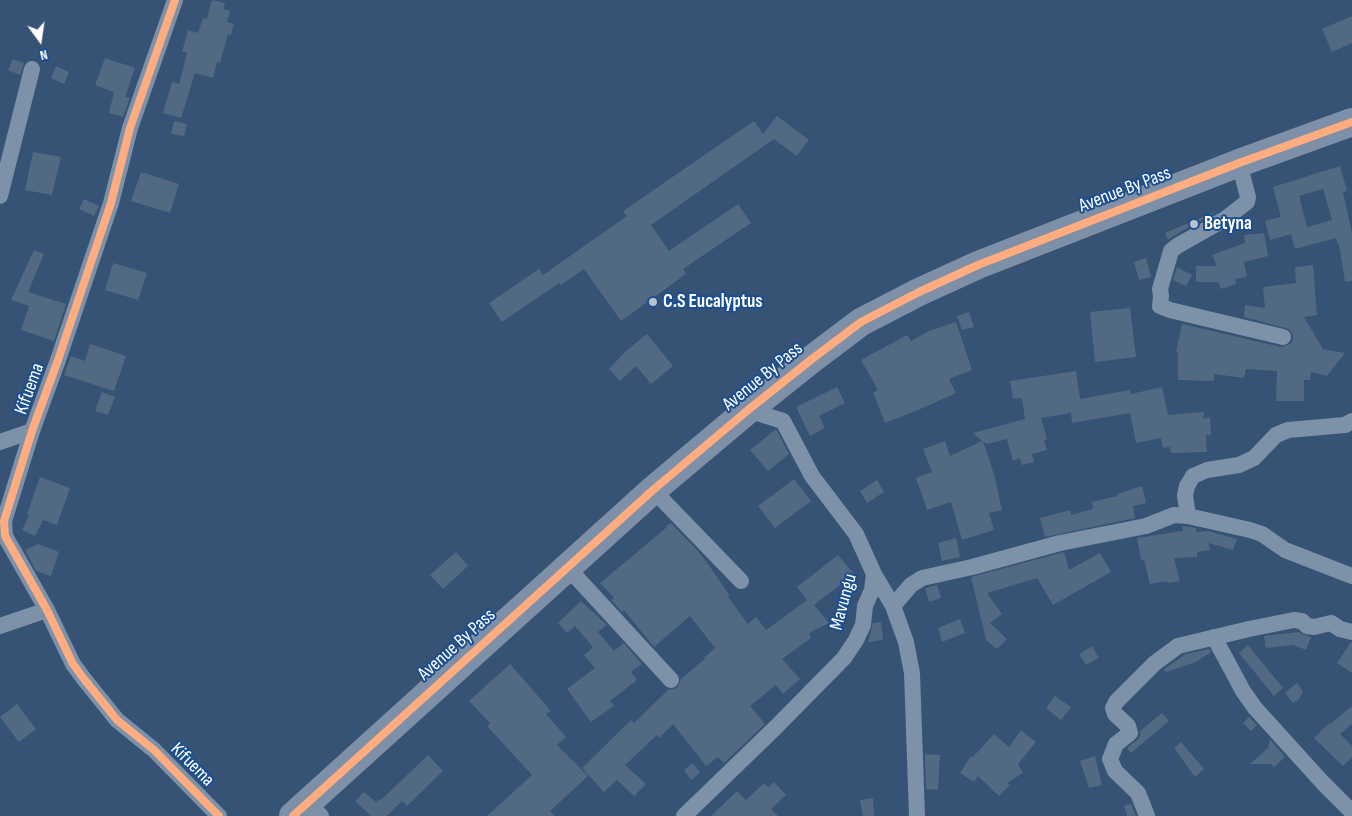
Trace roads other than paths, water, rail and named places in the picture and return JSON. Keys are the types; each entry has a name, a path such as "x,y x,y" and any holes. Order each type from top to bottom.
{"highway":[{"name":"Avenue By Pass","path":"307,812 567,567 653,490 812,358 861,322 919,292 1028,245 1239,163 1352,122"}],"street":[{"name":"Kifuema","path":"175,0 130,128 108,212 32,431 4,521 2,536 47,610 74,664 117,720 154,750 220,816"},
{"path":"0,196 32,69"},
{"path":"1239,163 1248,197 1247,202 1225,219 1171,251 1160,289 1160,306 1283,338"},
{"name":"Mavungu","path":"684,816 776,728 844,658 863,625 865,606 872,590 874,574 856,534 812,476 783,421 748,410"},
{"path":"1188,516 1185,495 1187,486 1193,476 1207,470 1239,465 1254,458 1276,435 1288,430 1345,425 1352,420"},
{"path":"0,442 32,431"},
{"path":"653,490 741,582"},
{"path":"893,606 911,585 922,578 972,567 1060,543 1146,526 1174,515 1188,516 1262,534 1285,550 1352,576"},
{"path":"567,567 671,680"},
{"path":"874,574 893,606 906,642 912,672 917,816"},
{"path":"0,626 47,610"},
{"path":"1147,816 1138,793 1112,767 1110,759 1116,744 1130,733 1128,726 1115,714 1113,708 1116,702 1155,662 1178,646 1294,620 1302,621 1307,626 1314,627 1331,623 1340,629 1352,632"},
{"path":"1214,638 1254,708 1352,812"}],"place":[{"name":"Betyna","path":"1194,224"},
{"name":"C.S Eucalyptus","path":"653,302"}]}
